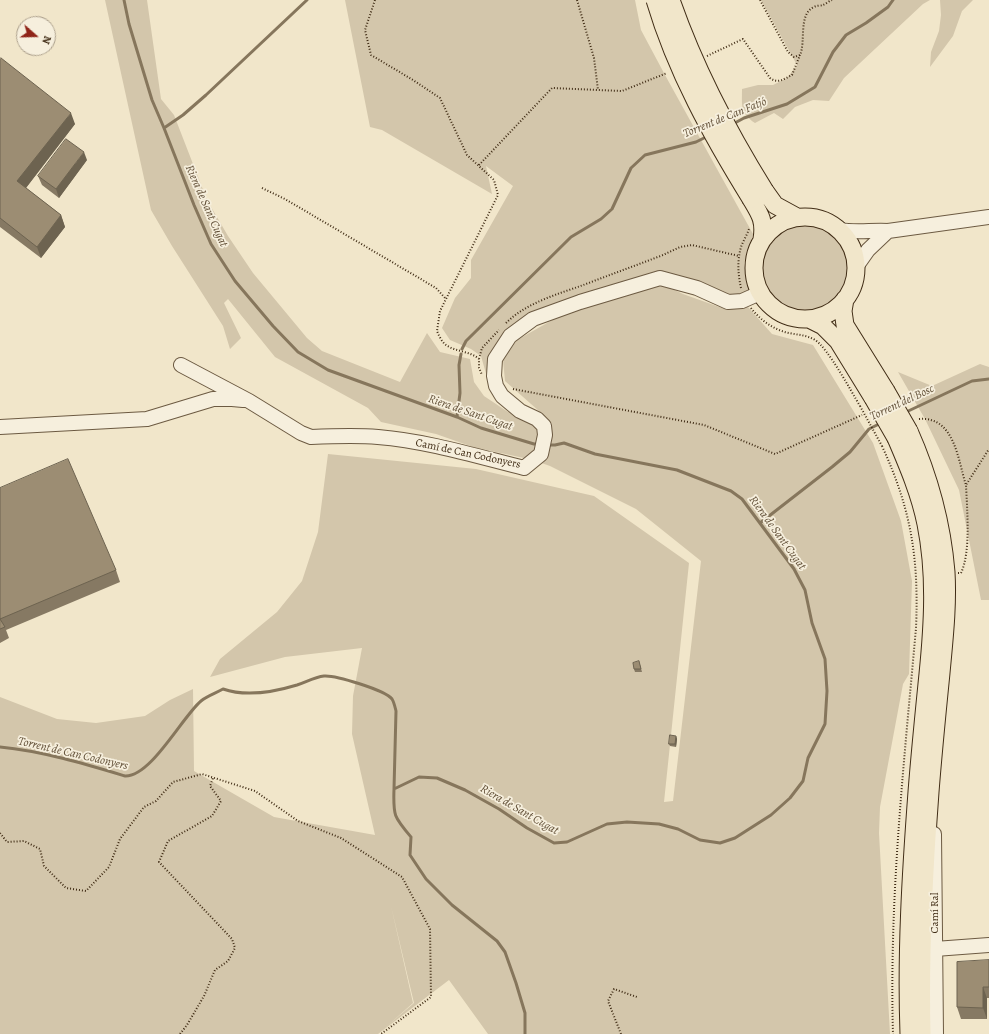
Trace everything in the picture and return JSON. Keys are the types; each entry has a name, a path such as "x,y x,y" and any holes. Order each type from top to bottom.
{"main road":[{"path":"655,0 673,52 695,101 718,143 758,195 797,217"},
{"path":"672,0 690,50 713,100 738,147 758,195 764,227 762,239 754,261 755,282 760,293 774,309 792,318 809,319 828,314 845,299 856,277 856,267 852,247 840,230 824,220 815,217 797,217 777,224 762,239"},
{"path":"845,299 843,311 845,325 873,398"},
{"path":"809,319 824,326 838,341 873,398 901,433 924,467 936,508 940,529 946,573 946,594 944,638 930,793 923,915 922,1034"},
{"path":"901,433 926,523 933,588 932,632 917,791 911,881 908,982 909,1034"}],"street":[{"path":"840,230 859,232 876,230 888,231 989,217"},
{"path":"856,267 868,250 888,231"},
{"path":"496,386 494,376 495,359 510,336 533,319 580,302 660,278 697,288 728,302 742,301 760,293"},
{"path":"181,365 249,401"},
{"name":"Camí de Can Codonyers","path":"249,401 301,433 311,437 377,437 403,440 440,447 524,468 541,454 545,435 544,426 537,419 520,411 502,396 496,386"},
{"path":"0,427 147,419 213,400 232,399 249,401"},
{"name":"Camí Ral","path":"930,793 934,836 936,1034"},
{"path":"935,949 989,945"}],"path":[{"path":"375,0 366,30 371,55 440,98 467,155 494,180 498,195 440,311 437,331 445,344 458,351 475,355 480,359 479,368 483,378"},
{"path":"577,0 594,58 598,90"},
{"path":"760,0 788,52 794,57 800,54"},
{"path":"707,56 743,39 770,78 774,81 779,81 792,75 802,50 805,20 809,10 814,6 824,5 832,0"},
{"path":"478,165 552,88 622,91 667,73"},
{"path":"262,188 284,199 436,288 446,299"},
{"path":"743,293 738,277 738,260 741,247 748,233 749,224"},
{"path":"750,306 758,316 776,328 785,332 803,335 815,340 828,355 873,398 901,433 899,486 909,520 914,550 917,598 916,628 896,851 893,948 893,1034"},
{"path":"496,386 704,425 775,454 862,415"},
{"path":"901,433 929,419 940,425 950,435 956,448 966,485 966,550 963,568 961,573 957,573"},
{"path":"966,485 989,449"},
{"path":"0,833 7,842 24,841 40,849 44,866 66,888 86,891 109,867 120,839 144,807 156,800 173,782 202,774 255,791 298,822 341,838 402,877 430,929 431,996 381,1034"},
{"path":"180,1034 204,996 215,970 228,961 235,948 232,938 160,862 168,841 212,816 221,801 210,786 213,778"},
{"path":"621,1034 608,1001 614,989 637,997"}],"shaded area":[{"path":"105,0 147,0 161,99 174,115 207,200 228,236 253,273 307,338 322,351 400,382 427,333 440,352 470,359 474,382 484,396 508,412 548,419 505,381 503,360 517,340 570,310 501,340 491,356 487,377 481,356 471,349 450,340 442,328 455,298 471,278 471,260 513,186 486,166 492,194 382,130 370,127 345,0 635,0 641,30 753,234 744,263 749,290 734,297 706,286 654,272 578,306 662,284 683,294 725,309 748,307 772,334 813,345 873,443 901,521 912,581 909,674 903,684 880,807 879,833 890,1034 488,1034 449,980 378,1034 0,1034 0,697 57,719 96,723 145,716 170,700 193,689 194,771 274,817 375,835 352,734 353,696 362,648 285,657 210,677 220,659 277,612 302,581 318,532 328,454 476,469 594,496 689,563 664,802 673,801 701,561 636,509 550,466 533,460 473,447 436,434 381,422 368,408 275,357 228,299 224,303 241,338 230,349 223,326 151,210","holes":["391,906 414,1003 386,1027 413,1003"]},
{"path":"761,0 930,0 923,4 844,78 829,101 813,100 795,107 783,119 774,113 755,123 744,112 742,89 758,85 773,85 787,78 797,65"},
{"path":"940,0 973,0 962,11 953,36 930,67 931,52 939,31 941,15"},
{"path":"797,224 813,224 822,227 836,236 845,250 848,259 848,275 845,284 836,298 822,307 813,310 797,310 781,303 774,298 769,291 762,275 762,259 769,243 774,236 781,231"},
{"path":"980,364 989,367 989,600 981,600 959,490 925,419 898,372 932,386"}],"building":[{"path":"1,58 71,113 17,181 61,215 37,247 0,218"},
{"path":"66,139 84,152 56,189 38,176"},
{"path":"68,459 116,570 0,619 0,488"},
{"path":"0,619 5,627 0,629"},
{"path":"639,661 641,669 634,669 633,663"},
{"path":"670,735 676,736 675,744 669,744"},
{"path":"989,960 989,987 983,987 983,1008 957,1007 957,962"}],"waterway":[{"name":"Riera de Sant Cugat","path":"124,0 129,24 152,100 211,244 235,281 273,326 298,352 328,370 457,417 481,428 534,444 539,444"},
{"path":"164,128 183,115 206,95 307,0"},
{"name":"Torrent de Can Fatjó","path":"733,124 744,118 787,104 815,87 833,52 846,35 888,7 893,0"},
{"name":"Torrent de Can Fatjó","path":"462,349 466,341 571,237 601,219 612,209 631,168 645,155 696,142 708,136"},
{"name":"Torrent de Can Fatjó","path":"457,417 460,393 459,365 461,354"},
{"name":"Torrent del Bosc","path":"904,413 972,381 989,379"},
{"name":"Torrent del Bosc","path":"760,523 850,452 869,429 881,423"},
{"name":"Riera de Sant Cugat","path":"525,1034 525,1013 505,952 497,941 452,905 426,879 410,855 411,837 401,825 394,811 394,789 419,777 437,778 465,790 554,843 567,842 607,824 627,822 659,824 678,829 700,840 720,843 735,838 771,815 790,798 803,781 808,758 825,724 827,691 825,659 812,623 805,590 794,569 742,499 731,491 677,470 595,454 564,443 547,445"},
{"name":"Torrent de Can Codonyers","path":"0,747 47,755 125,776 135,774 155,757 193,709 209,696 223,689 241,693 260,693 288,688 314,678 330,676 349,680 380,691 388,695 393,700 396,711 394,789"}]}
